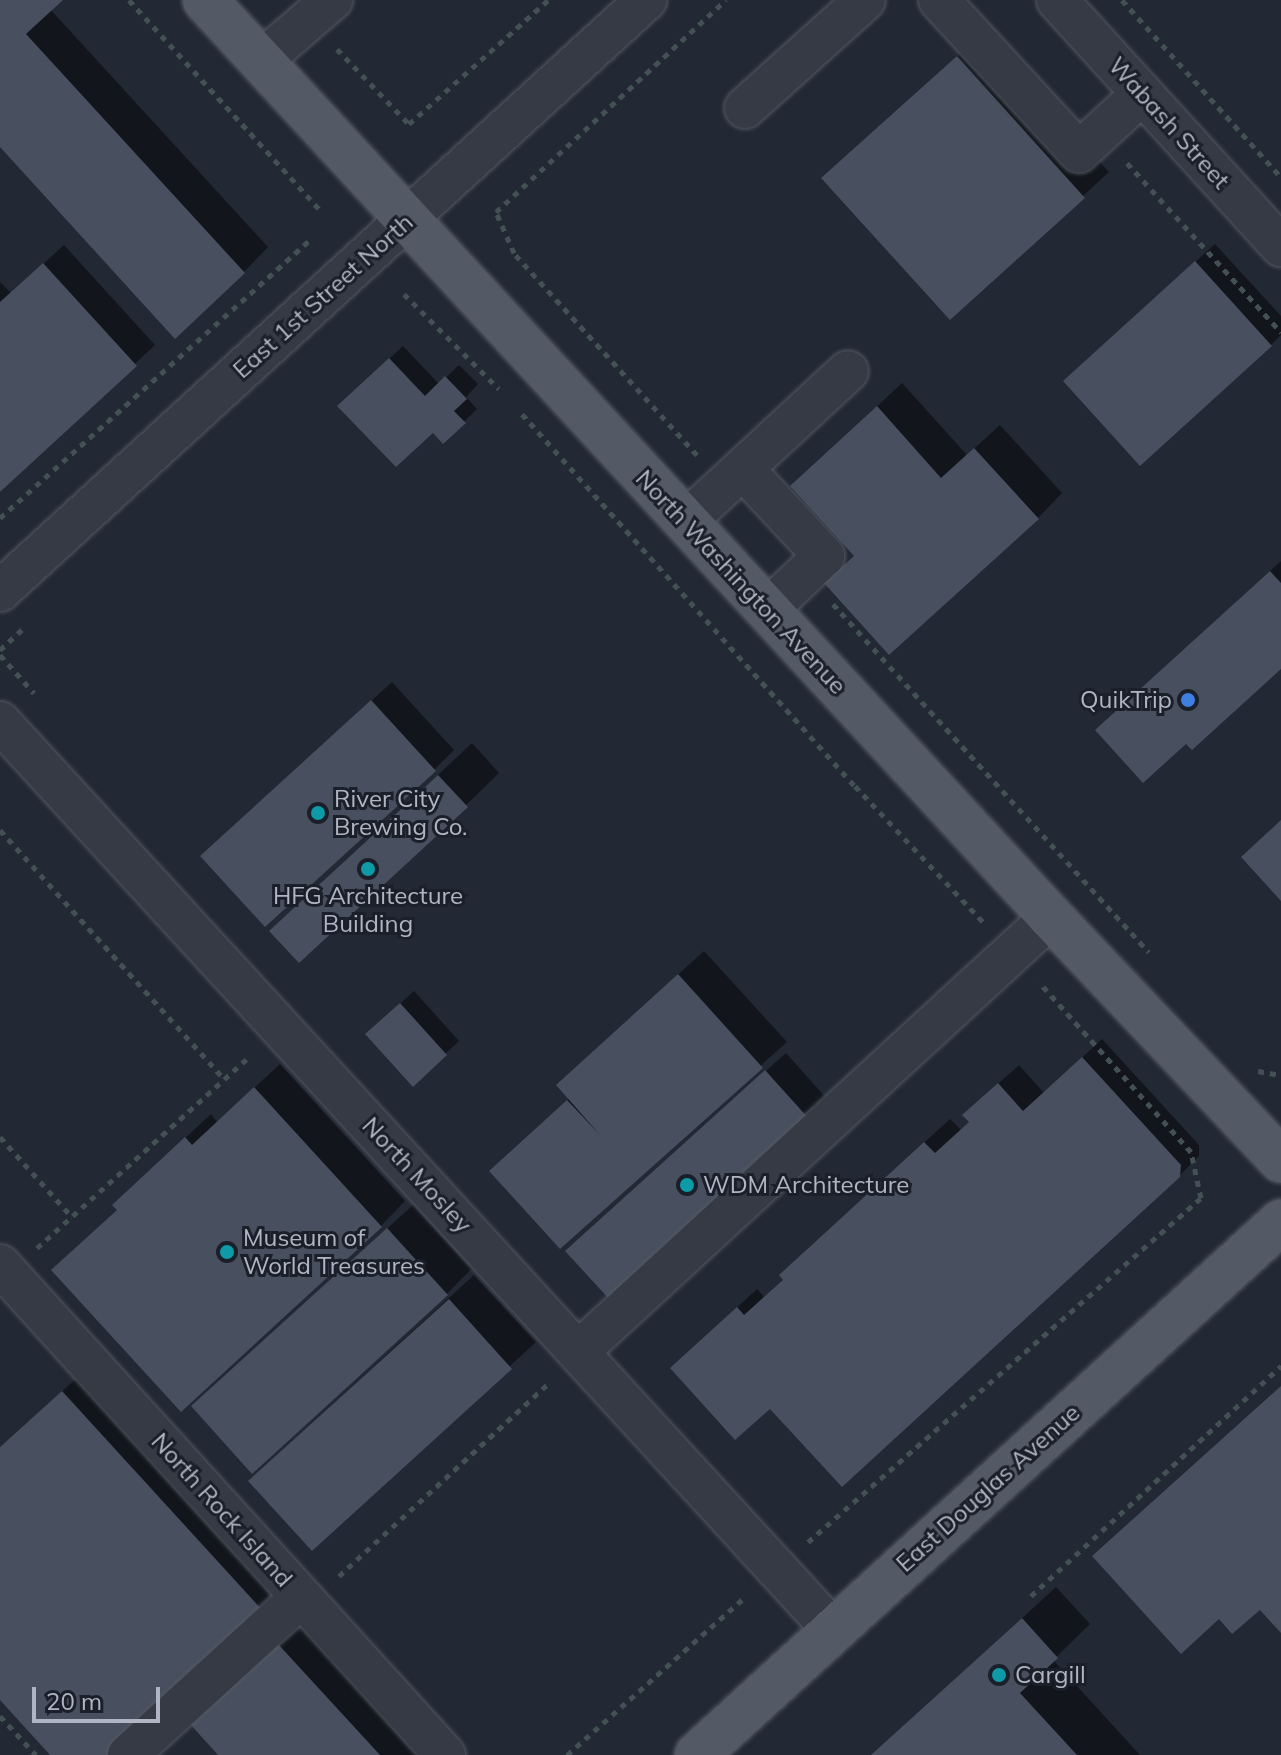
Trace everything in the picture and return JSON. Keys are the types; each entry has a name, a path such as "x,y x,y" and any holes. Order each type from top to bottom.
{"main road":[{"name":"North Washington Avenue","path":"205,0 1051,917 1281,1160"},
{"name":"East Douglas Avenue","path":"697,1755 1281,1222"}],"street":[{"path":"745,108 865,0"},
{"name":"Wabash Street","path":"1057,0 1281,246"},
{"path":"947,3 1079,152 1142,94"},
{"name":"East 1st Street North","path":"0,591 406,220 632,5"},
{"path":"261,61 320,10"},
{"path":"685,522 848,371"},
{"path":"734,477 824,556 767,610"},
{"name":"North Mosley","path":"0,722 833,1630"},
{"path":"579,1351 1051,917"},
{"name":"North Rock Island","path":"16,1259 317,1589 445,1755"},
{"path":"128,1755 317,1589"}],"path":[{"path":"129,0 319,209"},
{"path":"320,10 409,124 548,0"},
{"path":"726,0 496,212 514,253 734,477"},
{"path":"1122,0 1281,177"},
{"path":"0,518 312,238"},
{"path":"404,294 505,394"},
{"path":"515,406 855,786 1012,953 1191,1152 1201,1198 567,1755"},
{"path":"805,573 1157,961"},
{"path":"0,830 223,1078"},
{"path":"16,1259 72,1217 247,1056 258,1068"},
{"path":"1248,1060 1258,1071 1281,1075"},
{"path":"0,1137 72,1217"},
{"path":"1031,1596 1281,1366"},
{"path":"537,1372 558,1395"},
{"path":"317,1589 548,1384"},
{"path":"734,1586 744,1597"},
{"path":"0,1716 36,1755"}],"building":[{"path":"0,0 63,0 26,34 245,273 175,339 0,147"},
{"path":"957,56 1085,198 950,320 821,178"},
{"path":"1195,261 1272,346 1140,466 1063,381"},
{"path":"43,263 137,366 0,492 0,302"},
{"path":"389,358 425,396 445,376 467,399 454,411 466,423 443,444 433,433 396,467 337,406"},
{"path":"877,406 941,478 974,448 1039,519 889,655 824,583 854,556 790,486"},
{"name":"QuikTrip","path":"1270,571 1281,583 1281,669 1192,750 1186,744 1143,783 1095,730"},
{"name":"River City Brewing Co.","path":"371,700 436,771 265,927 200,856"},
{"name":"HFG Architecture Building","path":"438,775 468,807 299,963 269,931"},
{"path":"1281,820 1281,901 1241,857"},
{"path":"678,974 763,1068 560,1249 489,1171 567,1100 600,1135 556,1085"},
{"path":"400,1003 447,1055 413,1087 365,1034"},
{"path":"1082,1057 1181,1165 1180,1177 842,1487 770,1409 735,1440 670,1368 737,1307 744,1315 783,1280 779,1275 924,1142 935,1153 969,1122 962,1115 998,1083 1023,1111"},
{"name":"WDM Architecture","path":"765,1070 810,1120 610,1300 565,1251"},
{"path":"254,1087 382,1227 181,1412 51,1270 117,1210 112,1205 185,1137 192,1145"},
{"path":"387,1228 448,1295 252,1474 191,1406"},
{"path":"449,1299 512,1369 312,1551 248,1481"},
{"path":"1281,1386 1281,1633 1260,1610 1232,1634 1219,1619 1181,1654 1092,1556"},
{"path":"62,1391 264,1612 107,1755 50,1755 0,1700 0,1447"},
{"name":"Cargill","path":"1022,1618 1058,1658 1020,1693 1077,1755 871,1755"},
{"path":"278,1644 380,1755 218,1755 190,1724"}],"place":[{"name":"QuikTrip","path":"1188,700"},
{"name":"River City Brewing Co.","path":"318,813"},
{"name":"HFG Architecture Building","path":"368,869"},
{"name":"WDM Architecture","path":"687,1185"},
{"name":"Museum of World Treasures","path":"227,1252"},
{"name":"Cargill","path":"999,1675"}]}
